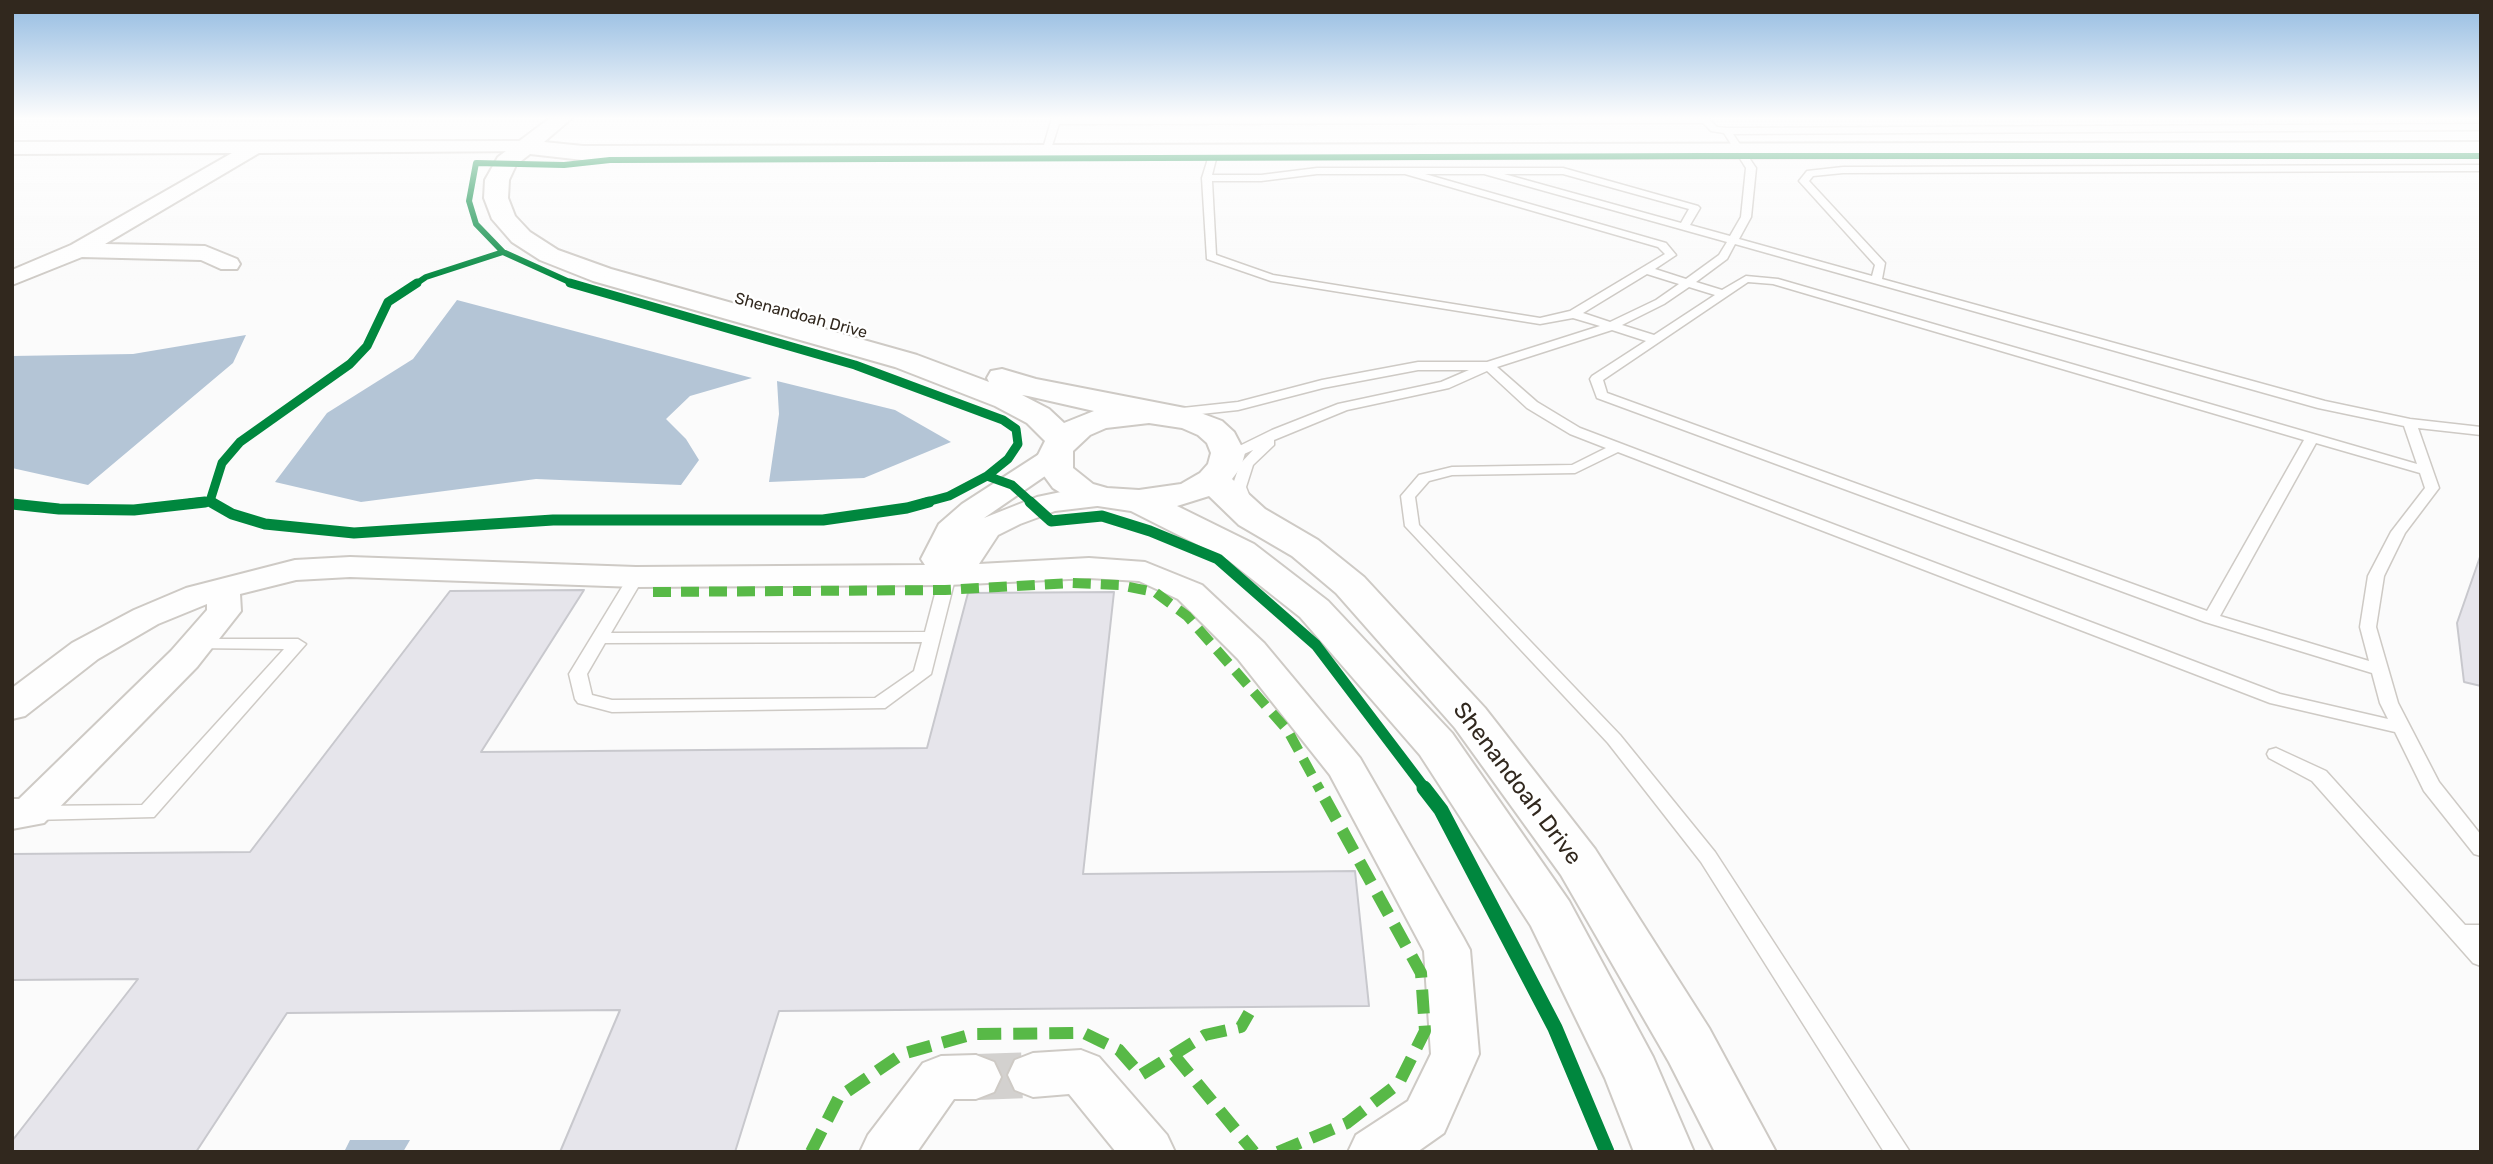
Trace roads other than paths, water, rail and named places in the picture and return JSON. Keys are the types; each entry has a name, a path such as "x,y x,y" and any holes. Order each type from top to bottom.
{"street":[{"path":"12,278 79,250 213,172"},
{"name":"Shenandoah Drive","path":"500,172 496,198 504,219 521,237 549,255 602,275 906,361 1006,399 1038,416 1059,448 1056,469 1065,481 1081,491 1121,500 1241,552 1314,609 1436,744 1551,915 1633,1075 1664,1152"},
{"name":"Shenandoah Drive","path":"525,172 521,192 553,231 576,246 623,265 863,332 1028,387 1191,419 1210,428 1222,439 1228,453 1219,469 1252,517 1304,548 1350,585 1470,718 1578,862 1689,1045 1746,1152"},
{"path":"79,250 205,253 229,264"},
{"path":"948,575 968,556 973,511 1059,448 1078,428 1099,419 1158,413"},
{"path":"973,526 1048,503 1080,497 1121,500 1167,498 1193,491 1219,469"},
{"path":"12,707 85,652 146,617 198,595 295,570 350,567 636,577 948,575 1089,568 1145,572 1189,592 1251,652 1346,768 1447,950 1455,1054 1426,1117 1374,1152"},
{"path":"21,814 197,644 224,611 223,589"},
{"path":"1033,1074 1081,1072 1150,1152"},
{"path":"886,1152 941,1078 976,1077"}],"lane":[{"path":"1208,172 1211,257 1271,278 1540,321 1574,314 1671,255 1662,245 1410,172"},
{"path":"1207,178 1261,178 1306,172"},
{"path":"1489,172 2323,405 2410,423 2481,431"},
{"path":"1564,172 1695,208 1684,226"},
{"path":"1219,469 1277,433 1343,407 1445,385 1488,366 1611,326 1660,302 1723,257 1746,217 1751,172"},
{"path":"1817,172 1810,173 1804,181 1881,265 1876,280"},
{"path":"1646,270 1724,294"},
{"path":"2380,670 2211,618 1602,395 1597,379 1746,279 1774,281 2427,471"},
{"path":"1574,314 1653,340"},
{"path":"1158,413 1238,406 1322,384 1418,366 1488,366 1532,405 1575,431 2276,698 2402,728"},
{"path":"2410,423 2432,488 2398,532 2376,576 2368,627 2389,703 2431,786 2481,849"},
{"path":"1252,517 1239,487 1247,464 1277,433"},
{"path":"2211,618 2312,438"},
{"path":"1618,447 1575,469 1452,471 1424,478 1408,496 1412,526 1614,739 1708,857 1898,1152"},
{"path":"636,577 578,674 584,699 626,706 879,704 922,674 948,575"},
{"path":"599,638 931,637"},
{"path":"21,814 147,812 298,644 197,644"},
{"path":"2276,754 2319,776 2470,933 2481,957"}],"water":[{"path":"457,300 752,378 690,396 666,419 686,439 699,460 681,485 536,479 361,502 275,482 327,413 413,359"},
{"path":"246,335 233,363 88,485 12,468 12,356 133,354"},
{"path":"777,381 895,410 951,442 864,478 769,482 779,414"},
{"path":"350,1140 410,1140 403,1152 344,1152"}],"tunnel":[{"path":"976,1077 1033,1075"}]}
